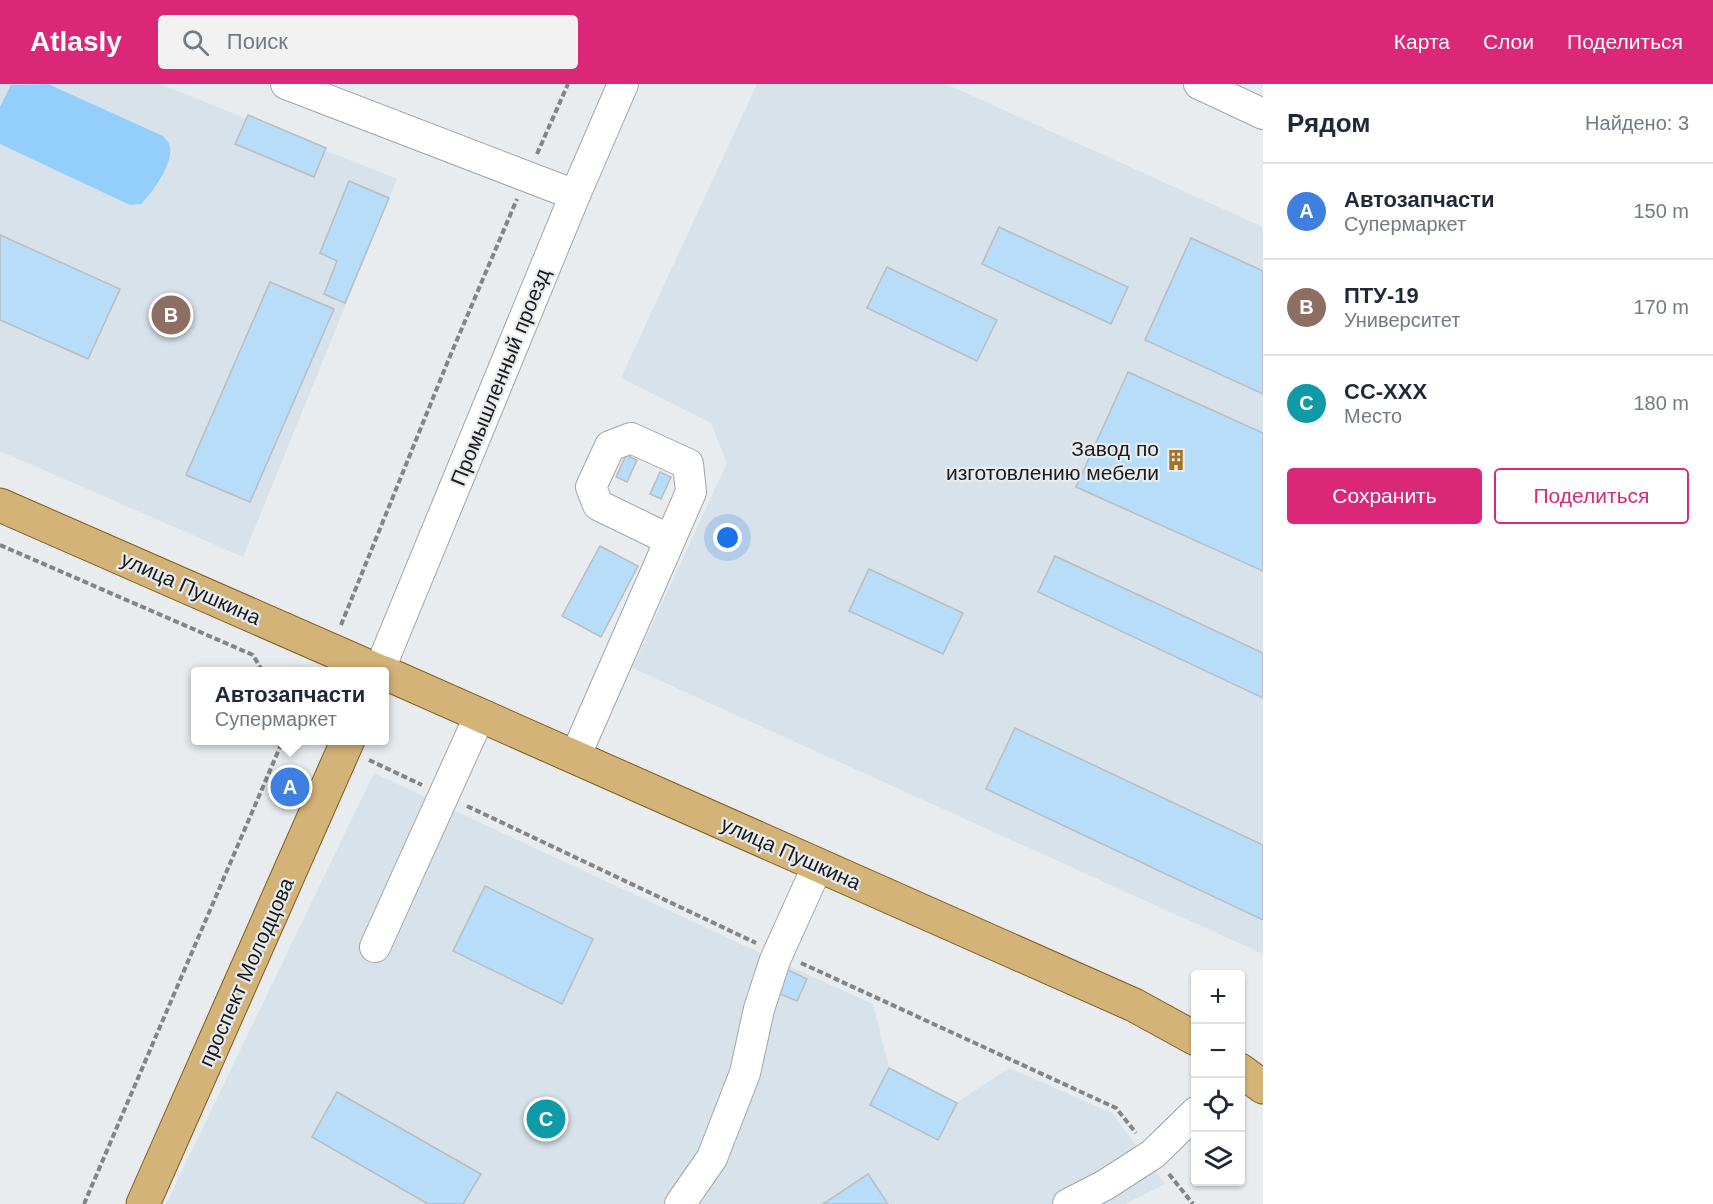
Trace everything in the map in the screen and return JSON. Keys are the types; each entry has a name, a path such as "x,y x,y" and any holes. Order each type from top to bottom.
{"main road":[{"name":"улица Пушкина","path":"0,505 370,667"},
{"name":"улица Пушкина","path":"389,675 1134,1005 1191,1036"},
{"name":"проспект Молодцова","path":"143,1204 346,745"},
{"path":"1245,1074 1263,1087"}],"street":[{"path":"286,84 575,195"},
{"name":"Промышленный проезд","path":"383,667 575,195 623,84"},
{"path":"1199,84 1263,114"},
{"path":"574,757 670,540"},
{"path":"375,947 480,715"},
{"path":"680,1204 711,1158 745,1073 759,1009 775,960 818,865"},
{"path":"1068,1204 1105,1185 1153,1154 1191,1117"}],"path":[{"path":"331,650 448,362 568,84"},
{"path":"0,545 253,655 260,667"},
{"path":"84,1204 281,745"}],"shaded area":[{"path":"0,84 160,84 397,179 243,557 0,451"},
{"path":"48,84 163,136 167,141 170,151 166,168 157,185 141,204 130,205 0,144 0,107 11,85"},
{"path":"757,84 946,84 1263,227 1263,954 632,668 727,463 711,423 621,378"},
{"path":"374,773 873,1004 889,1068 956,1103 1009,1068 1112,1113 1165,1184 1125,1204 166,1204"}],"building":[{"path":"248,115 326,148 314,177 235,144"},
{"path":"349,181 389,198 345,303 324,294 337,261 320,253"},
{"path":"999,227 1128,287 1111,324 982,264"},
{"path":"0,235 120,289 88,359 0,320"},
{"path":"1191,238 1263,271 1263,394 1145,340"},
{"path":"887,267 997,320 977,361 867,308"},
{"path":"270,282 334,309 250,502 186,475"},
{"name":"Завод по изготовлению мебели","path":"1128,372 1263,433 1263,571 1076,487"},
{"path":"626,455 637,460 627,482 616,477"},
{"path":"660,472 671,477 661,499 650,494"},
{"path":"600,546 638,566 601,637 562,616"},
{"path":"1055,556 1263,653 1263,698 1038,592"},
{"path":"869,569 963,613 943,654 849,611"},
{"path":"1015,728 1263,845 1263,920 986,789"},
{"path":"286,767 307,776 293,808 272,798"},
{"path":"485,886 593,939 562,1004 453,951"},
{"path":"788,970 807,979 797,1001 778,993"},
{"path":"889,1068 957,1103 938,1140 870,1105"},
{"path":"337,1092 481,1174 463,1204 428,1204 312,1137"},
{"path":"541,1106 559,1116 548,1135 531,1125"},
{"path":"868,1174 888,1204 823,1204"}],"place":[{"name":"ПТУ-19","path":"171,315"},
{"name":"Завод по изготовлению мебели","path":"1176,460"},
{"name":"Автозапчасти","path":"290,787"},
{"name":"СС-ХХХ","path":"546,1119"}]}
